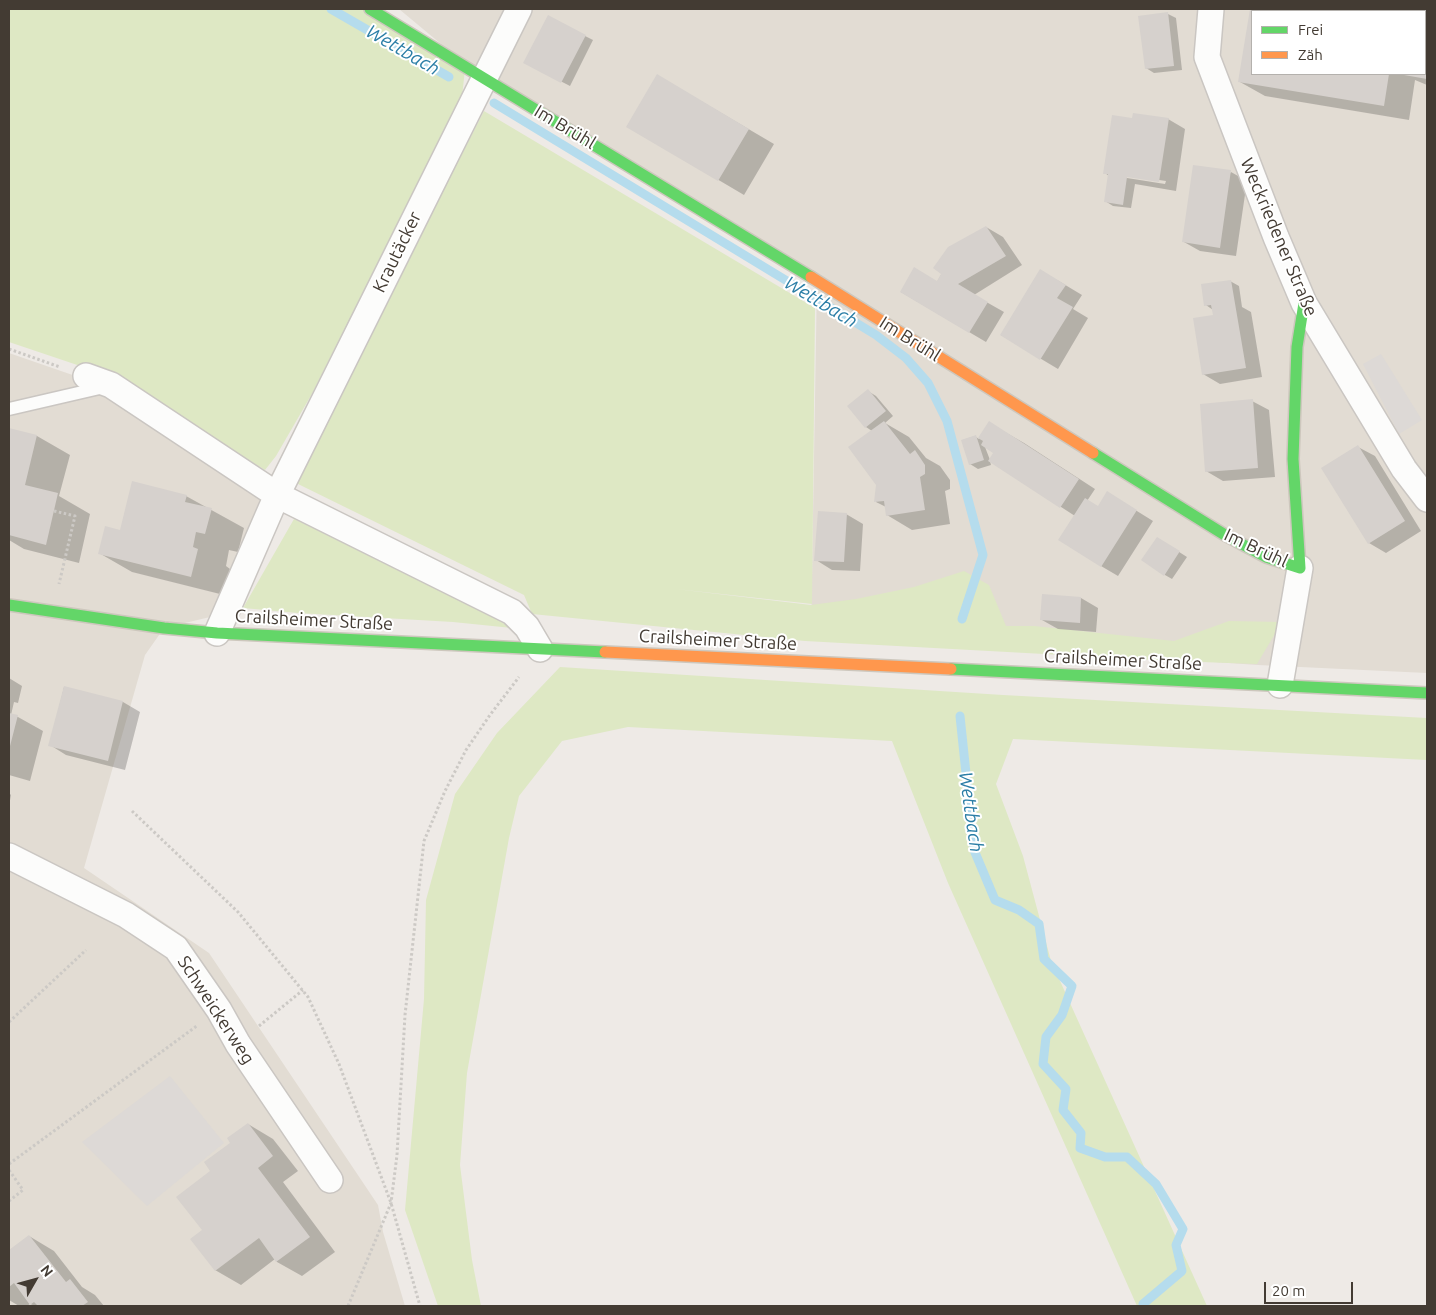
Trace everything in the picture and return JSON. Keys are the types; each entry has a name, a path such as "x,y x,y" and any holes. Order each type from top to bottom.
{"main road":[{"name":"Im Brühl","path":"370,9 784,260 1225,535 1266,557 1300,568 1294,459 1297,347 1304,303"},
{"name":"Crailsheimer Straße","path":"9,605 164,628 217,633 1427,693"}],"street":[{"name":"Krautäcker","path":"217,633 276,494 518,9"},
{"name":"Weckriedener Straße","path":"1211,9 1207,57 1276,237 1304,303 1404,469 1427,499"},
{"path":"86,376 111,385 276,494 512,612 527,628 540,649"},
{"name":"Im Brühl","path":"1280,685 1300,568"},
{"name":"Schweickerweg","path":"9,856 126,916 176,948 219,1010 238,1044 330,1180"}],"lane":[{"path":"9,409 111,385"}],"path":[{"path":"9,349 86,376"},
{"path":"53,611 75,516 54,511"},
{"path":"348,1306 391,1203 397,1155 405,1015 424,841 445,791 466,750 540,649"},
{"path":"132,811 238,912 308,997 339,1064 391,1203 420,1306"},
{"path":"9,1022 86,950"},
{"path":"238,1044 303,990"},
{"path":"9,1164 219,1010"},
{"path":"9,1170 23,1190 9,1201"}],"shaded area":[{"path":"399,9 1427,9 1427,673 1258,665 811,635 817,281 483,79"},
{"path":"9,353 87,380 261,499 210,617 164,628 145,655 84,868 209,953 378,1205 383,1232 405,1306 9,1306"},
{"path":"1381,354 1422,420 1399,434 1363,364"},
{"path":"170,1076 224,1143 147,1206 82,1142"}],"green space":[{"path":"9,9 362,9 465,69 462,97 313,392 276,456 265,470 104,374 9,342"},
{"path":"484,111 815,308 812,604 676,589 811,605 856,599 914,587 964,571 989,585 1006,626 1034,626 1174,641 1229,621 1282,622 1257,664 805,641 532,614 524,595 296,483 314,441"},
{"path":"294,519 426,580 512,628 453,622 243,608"},
{"path":"560,667 1003,695 1427,718 1427,760 1013,739 996,784 1023,856 1051,961 1207,1306 1137,1306 948,883 892,741 628,727 562,741 519,796 509,838 467,1073 460,1165 472,1260 481,1306 438,1306 405,1210 424,999 426,900 455,794 497,733"}],"building":[{"path":"1250,9 1290,10 1251,10 1251,75 1389,75 1384,106 1238,82"},
{"path":"1427,9 1427,79 1404,75 1426,75 1426,10 1415,10"},
{"path":"1168,12 1174,66 1145,69 1138,16"},
{"path":"548,15 586,35 561,83 523,63"},
{"path":"657,74 749,129 718,181 626,127"},
{"path":"1133,113 1169,118 1159,182 1127,177 1123,205 1104,202 1108,174 1103,174 1112,115 1132,118"},
{"path":"1193,165 1231,170 1220,248 1182,242"},
{"path":"986,226 1006,256 958,284 988,302 969,333 900,292 914,267 937,281 941,274 933,268 948,247"},
{"path":"1040,269 1066,285 1057,298 1073,307 1040,360 1000,335"},
{"path":"1231,280 1246,368 1202,375 1193,318 1213,315 1211,305 1204,306 1201,284"},
{"path":"868,389 886,411 865,428 847,406"},
{"path":"1253,399 1258,468 1205,472 1200,404"},
{"path":"884,421 910,454 915,450 925,465 925,474 920,477 925,510 886,516 884,501 874,502 876,485 848,447"},
{"path":"989,421 1079,479 1060,508 988,461 993,453 981,445 983,441 978,438"},
{"path":"9,428 37,435 25,485 58,493 46,545 9,535"},
{"path":"976,435 984,460 969,465 961,440"},
{"path":"1358,445 1405,521 1368,544 1321,468"},
{"path":"132,481 187,495 185,502 212,508 205,534 196,532 193,547 198,549 191,577 98,554 105,526 120,530"},
{"path":"1107,491 1137,510 1101,567 1058,540 1085,498 1098,506"},
{"path":"818,511 847,513 844,562 814,561"},
{"path":"1157,537 1180,551 1164,576 1141,560"},
{"path":"1042,594 1081,597 1080,623 1040,620"},
{"path":"64,686 123,701 108,761 48,746"},
{"path":"9,713 18,715 9,750"},
{"path":"248,1123 273,1156 258,1168 310,1237 276,1262 259,1238 215,1271 190,1239 202,1230 176,1197 210,1171 204,1162 230,1143 227,1138"},
{"path":"29,1235 66,1282 70,1279 88,1302 82,1306 38,1306 34,1302 30,1305 14,1283 9,1287 9,1250"}],"waterway":[{"name":"Wettbach","path":"331,9 449,77"},
{"name":"Wettbach","path":"494,103 876,335 906,358 928,383 947,421 983,555 962,619"},
{"name":"Wettbach","path":"960,716 974,850 995,900 1019,910 1039,924 1044,959 1072,986 1062,1015 1046,1037 1043,1064 1066,1089 1063,1110 1081,1133 1080,1148 1105,1157 1127,1157 1156,1184 1183,1229 1176,1245 1182,1271 1143,1304 1145,1306"}],"traffic: fast":[{"path":"370,9 811,277"},
{"path":"1093,453 1225,535 1266,557 1300,568 1293,459 1297,347 1304,303"},
{"path":"9,605 164,628 217,633 605,652"},
{"path":"951,669 1427,693"}],"traffic: slow":[{"path":"811,277 1093,453"},
{"path":"605,652 951,669"}]}
